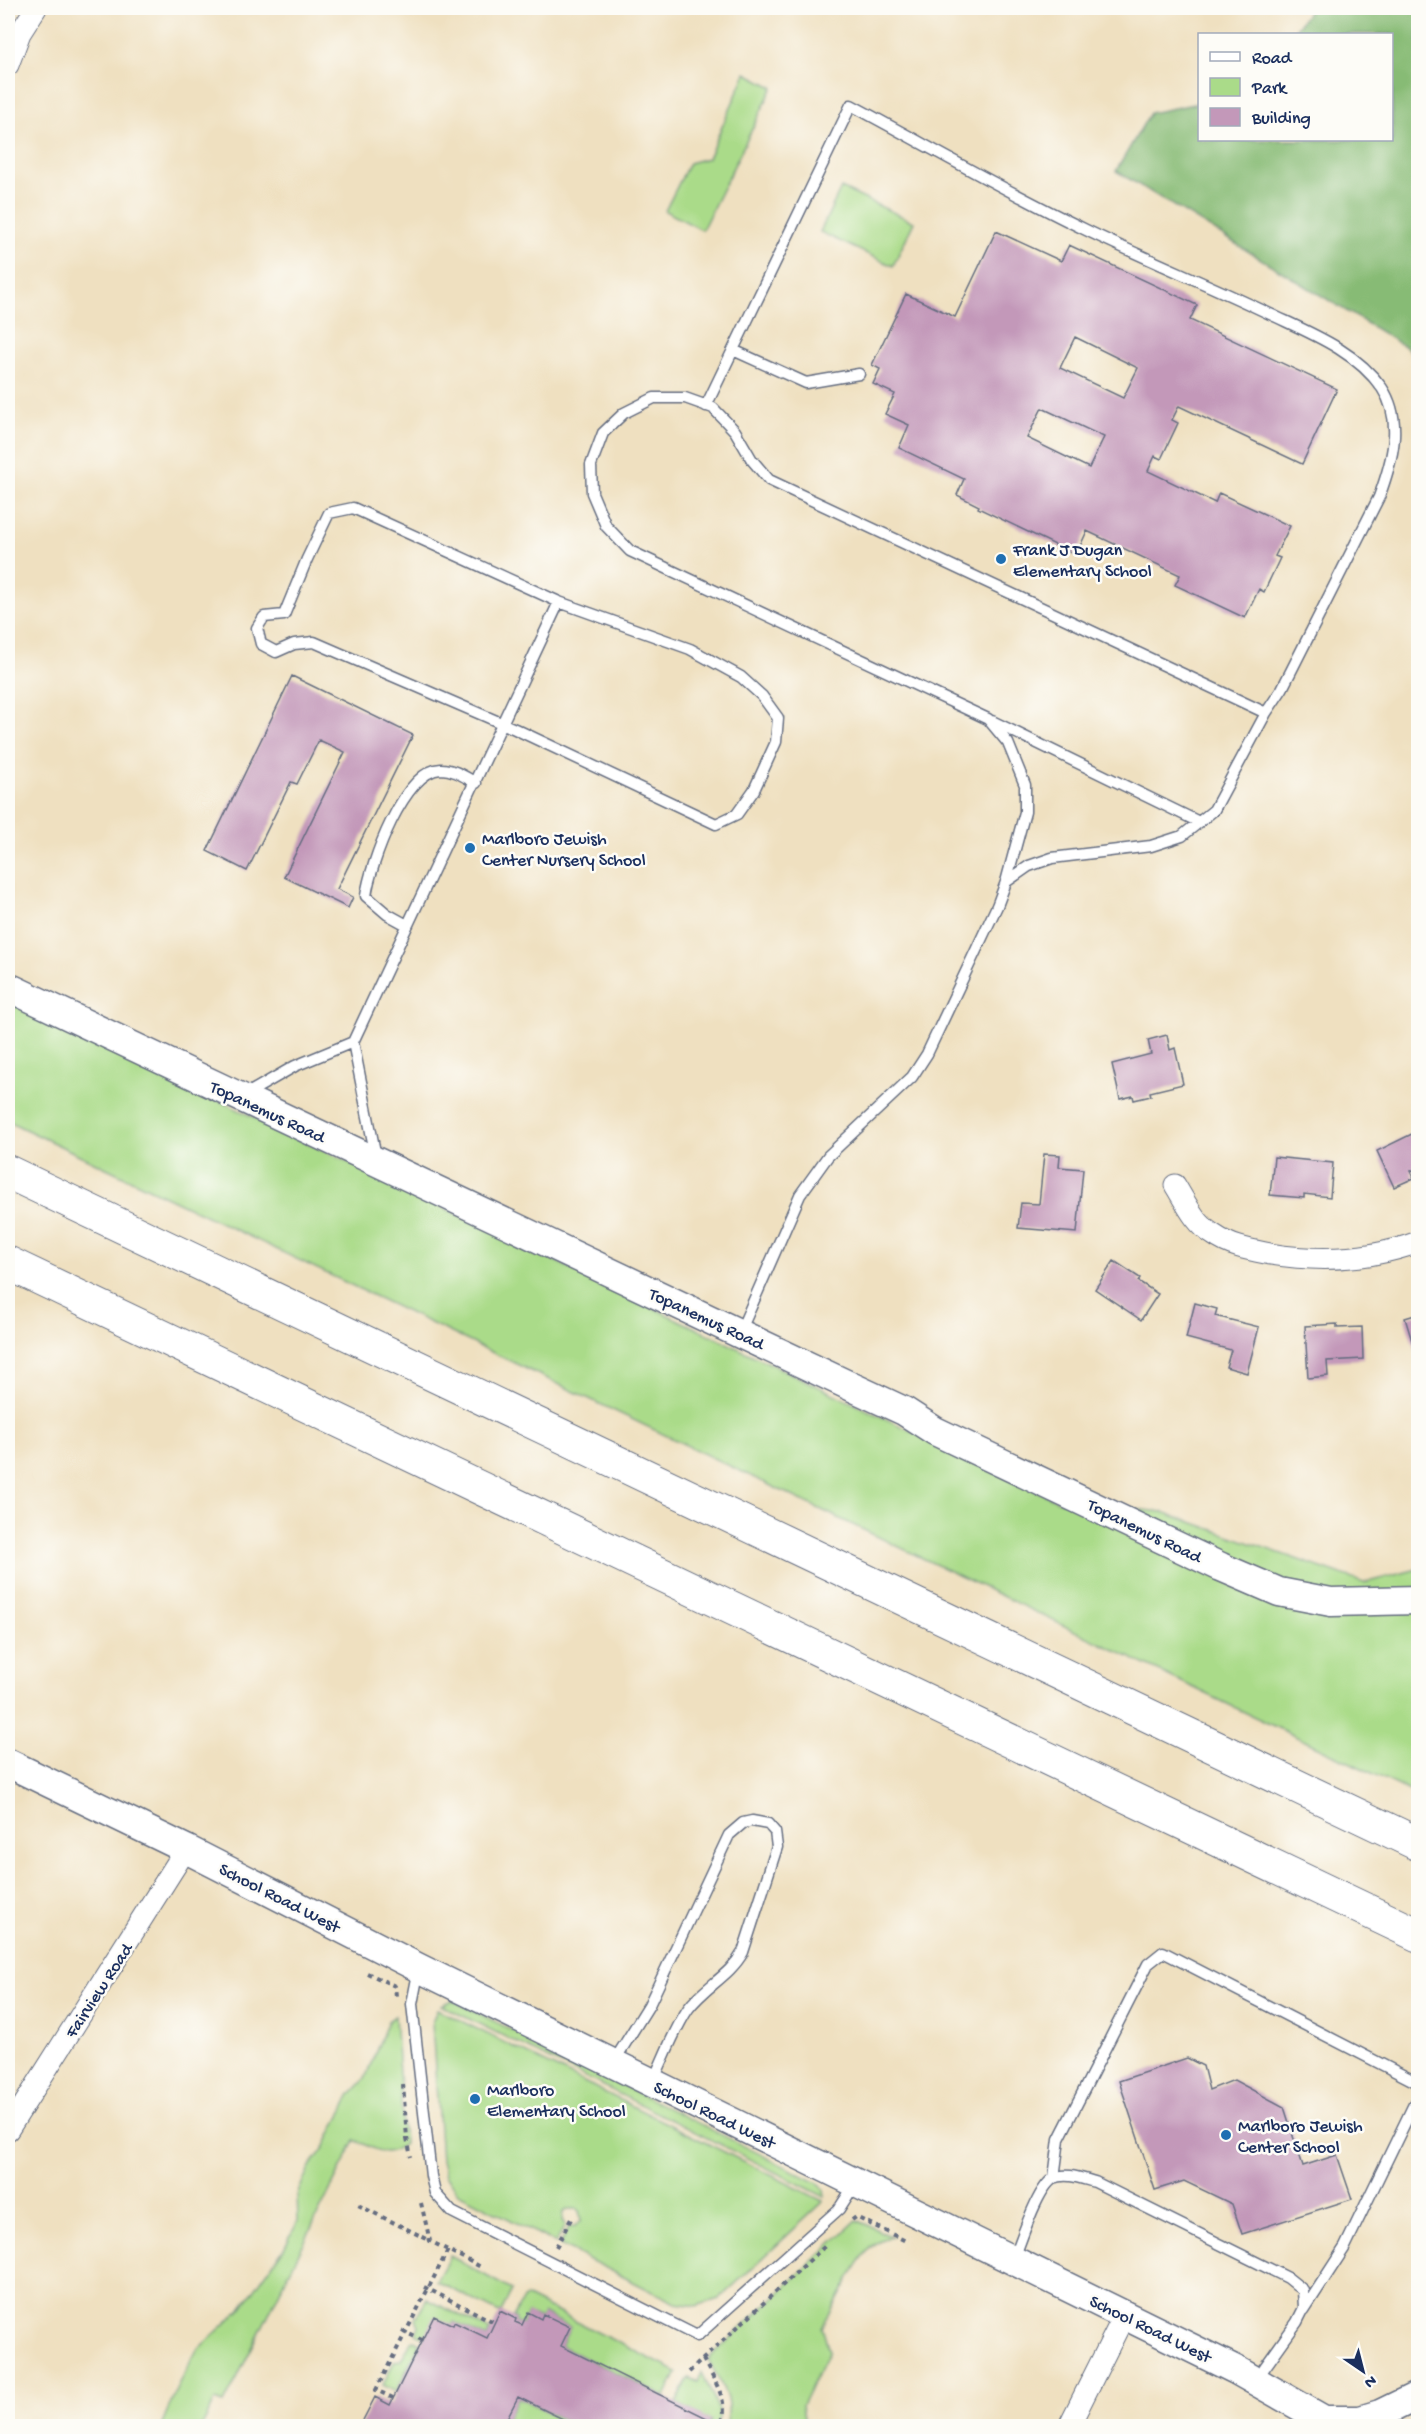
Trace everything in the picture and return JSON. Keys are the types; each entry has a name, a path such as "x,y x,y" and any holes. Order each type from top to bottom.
{"highway":[{"path":"8,1172 1419,1844"},
{"path":"8,1263 1419,1935"}],"street":[{"path":"8,65 20,33 36,8"},
{"name":"Topanemus Road","path":"8,987 904,1411 935,1431 1221,1567 1279,1592 1331,1602 1419,1600"},
{"path":"1175,1185 1194,1217 1203,1227 1214,1236 1245,1249 1299,1259 1325,1259 1371,1255 1419,1242"},
{"name":"School Road West","path":"8,1763 186,1849 419,1968 1125,2314 1255,2381 1327,2423 1360,2420 1380,2414 1418,2394"},
{"name":"Fairview Road","path":"8,2130 186,1849"},
{"path":"1069,2427 1125,2314"},
{"path":"1406,2427 1418,2394"}],"lane":[{"path":"706,406 851,105 1083,229 1334,345 1365,367 1383,390 1392,410 1394,440 1390,467 1379,497 1282,688 1266,713 1214,810 1182,836 1151,846 1053,858 1029,866 1006,882"},
{"path":"733,350 806,383 859,374"},
{"path":"1199,822 988,719 630,551 606,526 592,493 591,465 603,433 624,413 654,398 685,398 713,408 735,431 752,460 769,480 1266,713"},
{"path":"352,508 559,603 690,649 741,677 762,696 778,718 776,742 757,783 737,814 716,824 503,724 314,642 294,644 276,652 261,644 257,628 264,617 284,615 329,513 352,508"},
{"path":"378,1163 353,1042 559,603"},
{"path":"739,1333 800,1195 828,1156 912,1077 927,1054 1006,882 1025,812 1025,785 1008,743 988,719"},
{"path":"407,925 387,914 366,896 369,874 405,794 422,776 440,769 455,771 476,783"},
{"path":"240,1097 295,1066 353,1042"},
{"path":"613,2063 649,2005 729,1835 743,1823 752,1821 768,1824 775,1832 777,1847 743,1952 735,1966 700,1995 687,2010 652,2082"},
{"path":"1014,2260 1039,2196 1054,2178 1059,2139 1148,1964 1163,1952 1419,2083"},
{"path":"419,1968 412,2004 431,2176 435,2193 452,2212 697,2336 839,2209 855,2183"},
{"path":"1255,2381 1345,2247 1419,2096"},
{"path":"1054,2178 1070,2175 1095,2182 1288,2278 1303,2290 1305,2308 1300,2315"}],"path":[{"path":"358,2205 430,2241"},
{"path":"549,2261 572,2217"},
{"path":"848,2224 856,2217 908,2242"},
{"path":"689,2372 831,2240"},
{"path":"393,2398 376,2390 426,2288 448,2250"},
{"path":"426,2288 494,2322"},
{"path":"404,2331 422,2340"},
{"path":"703,2359 724,2403 723,2420 720,2427"}],"green space":[{"path":"1311,8 1418,8 1418,364 1409,349 1116,171 1150,113 1198,103 1198,141 1393,141 1393,33 1293,33"},
{"path":"746,73 773,87 702,230 665,211 689,163 708,158"},
{"path":"841,188 914,222 893,266 820,232"},
{"path":"8,1000 1058,1501 1163,1512 1364,1583 1418,1569 1418,1795 8,1121"},
{"path":"452,2000 820,2184 824,2189 825,2197 441,2005"},
{"path":"437,2009 823,2201 822,2203 719,2299 696,2306 675,2303 560,2245 569,2227 575,2226 581,2220 576,2209 563,2212 562,2220 565,2225 556,2243 458,2193 445,2176 441,2161 432,2022"},
{"path":"395,2016 404,2144 397,2149 385,2152 355,2140 224,2404 215,2401 202,2426 161,2426 179,2383 197,2350 240,2310 284,2248 298,2221 297,2195 309,2168 324,2148 351,2094 365,2079 388,2021"},
{"path":"857,2220 892,2237 878,2241 863,2257 822,2327 829,2351 802,2405 805,2424 801,2426 726,2426 727,2399 708,2359"},
{"path":"450,2256 512,2290 501,2312 436,2281"},
{"path":"525,2296 677,2372 665,2397 561,2346 570,2327 544,2314 541,2319 528,2313 522,2325 515,2322 516,2319 513,2317"},
{"path":"427,2299 490,2330 487,2338 454,2322 453,2325 424,2337 416,2333 419,2326 416,2318"},
{"path":"411,2341 420,2343 396,2392 383,2385 394,2361 401,2360"},
{"path":"702,2372 719,2411 719,2418 715,2426 708,2426 711,2421 676,2403 689,2378 698,2382"},
{"path":"518,2397 577,2426 537,2426 527,2422 524,2426 503,2426"}],"building":[{"name":"Frank J Dugan Elementary School","path":"996,231 1061,261 1069,245 1197,305 1190,320 1337,389 1302,464 1179,406 1172,420 1178,423 1161,459 1155,456 1148,471 1215,503 1219,493 1290,526 1275,556 1280,558 1264,592 1259,589 1245,618 1175,585 1180,575 1087,531 1076,555 978,508 979,506 957,495 964,479 899,448 909,425 885,414 895,394 873,384 880,369 872,365 906,294 955,317","holes":["1075,337 1138,368 1123,398 1060,368","1042,408 1104,437 1089,468 1027,438"]},
{"path":"292,676 413,735 337,889 353,897 348,908 284,877 345,752 319,740 297,784 291,782 247,871 207,851"},
{"path":"1167,1035 1170,1050 1175,1048 1183,1084 1150,1092 1151,1096 1134,1100 1133,1096 1120,1099 1112,1064 1151,1054 1148,1040"},
{"path":"1418,1131 1418,1168 1411,1171 1414,1178 1394,1187 1377,1151"},
{"path":"1044,1154 1060,1155 1059,1167 1083,1169 1077,1233 1018,1228 1021,1203 1039,1204"},
{"path":"1274,1157 1333,1163 1330,1197 1304,1194 1304,1198 1270,1195"},
{"path":"1114,1261 1140,1278 1138,1281 1158,1294 1141,1320 1095,1289"},
{"path":"1195,1303 1217,1309 1215,1316 1259,1327 1247,1373 1226,1367 1231,1350 1186,1338"},
{"path":"1418,1314 1418,1353 1416,1354 1405,1318"},
{"path":"1337,1324 1337,1328 1362,1327 1363,1359 1327,1361 1328,1376 1308,1378 1305,1326"},
{"name":"Marlboro Jewish Center School","path":"1187,2058 1203,2066 1209,2090 1234,2080 1284,2107 1303,2166 1337,2155 1352,2199 1242,2234 1232,2204 1184,2181 1155,2190 1119,2081"},
{"path":"500,2311 516,2319 515,2322 522,2325 528,2312 541,2319 543,2314 570,2327 561,2346 711,2420 708,2426 577,2426 518,2397 503,2426 360,2426 375,2397 390,2405 434,2316 453,2325 454,2322 487,2338"}],"place":[{"name":"Frank J Dugan Elementary School","path":"1001,559"},
{"name":"Marlboro Jewish Center Nursery School","path":"470,848"},
{"name":"Marlboro Elementary School","path":"475,2099"},
{"name":"Marlboro Jewish Center School","path":"1226,2135"}]}
